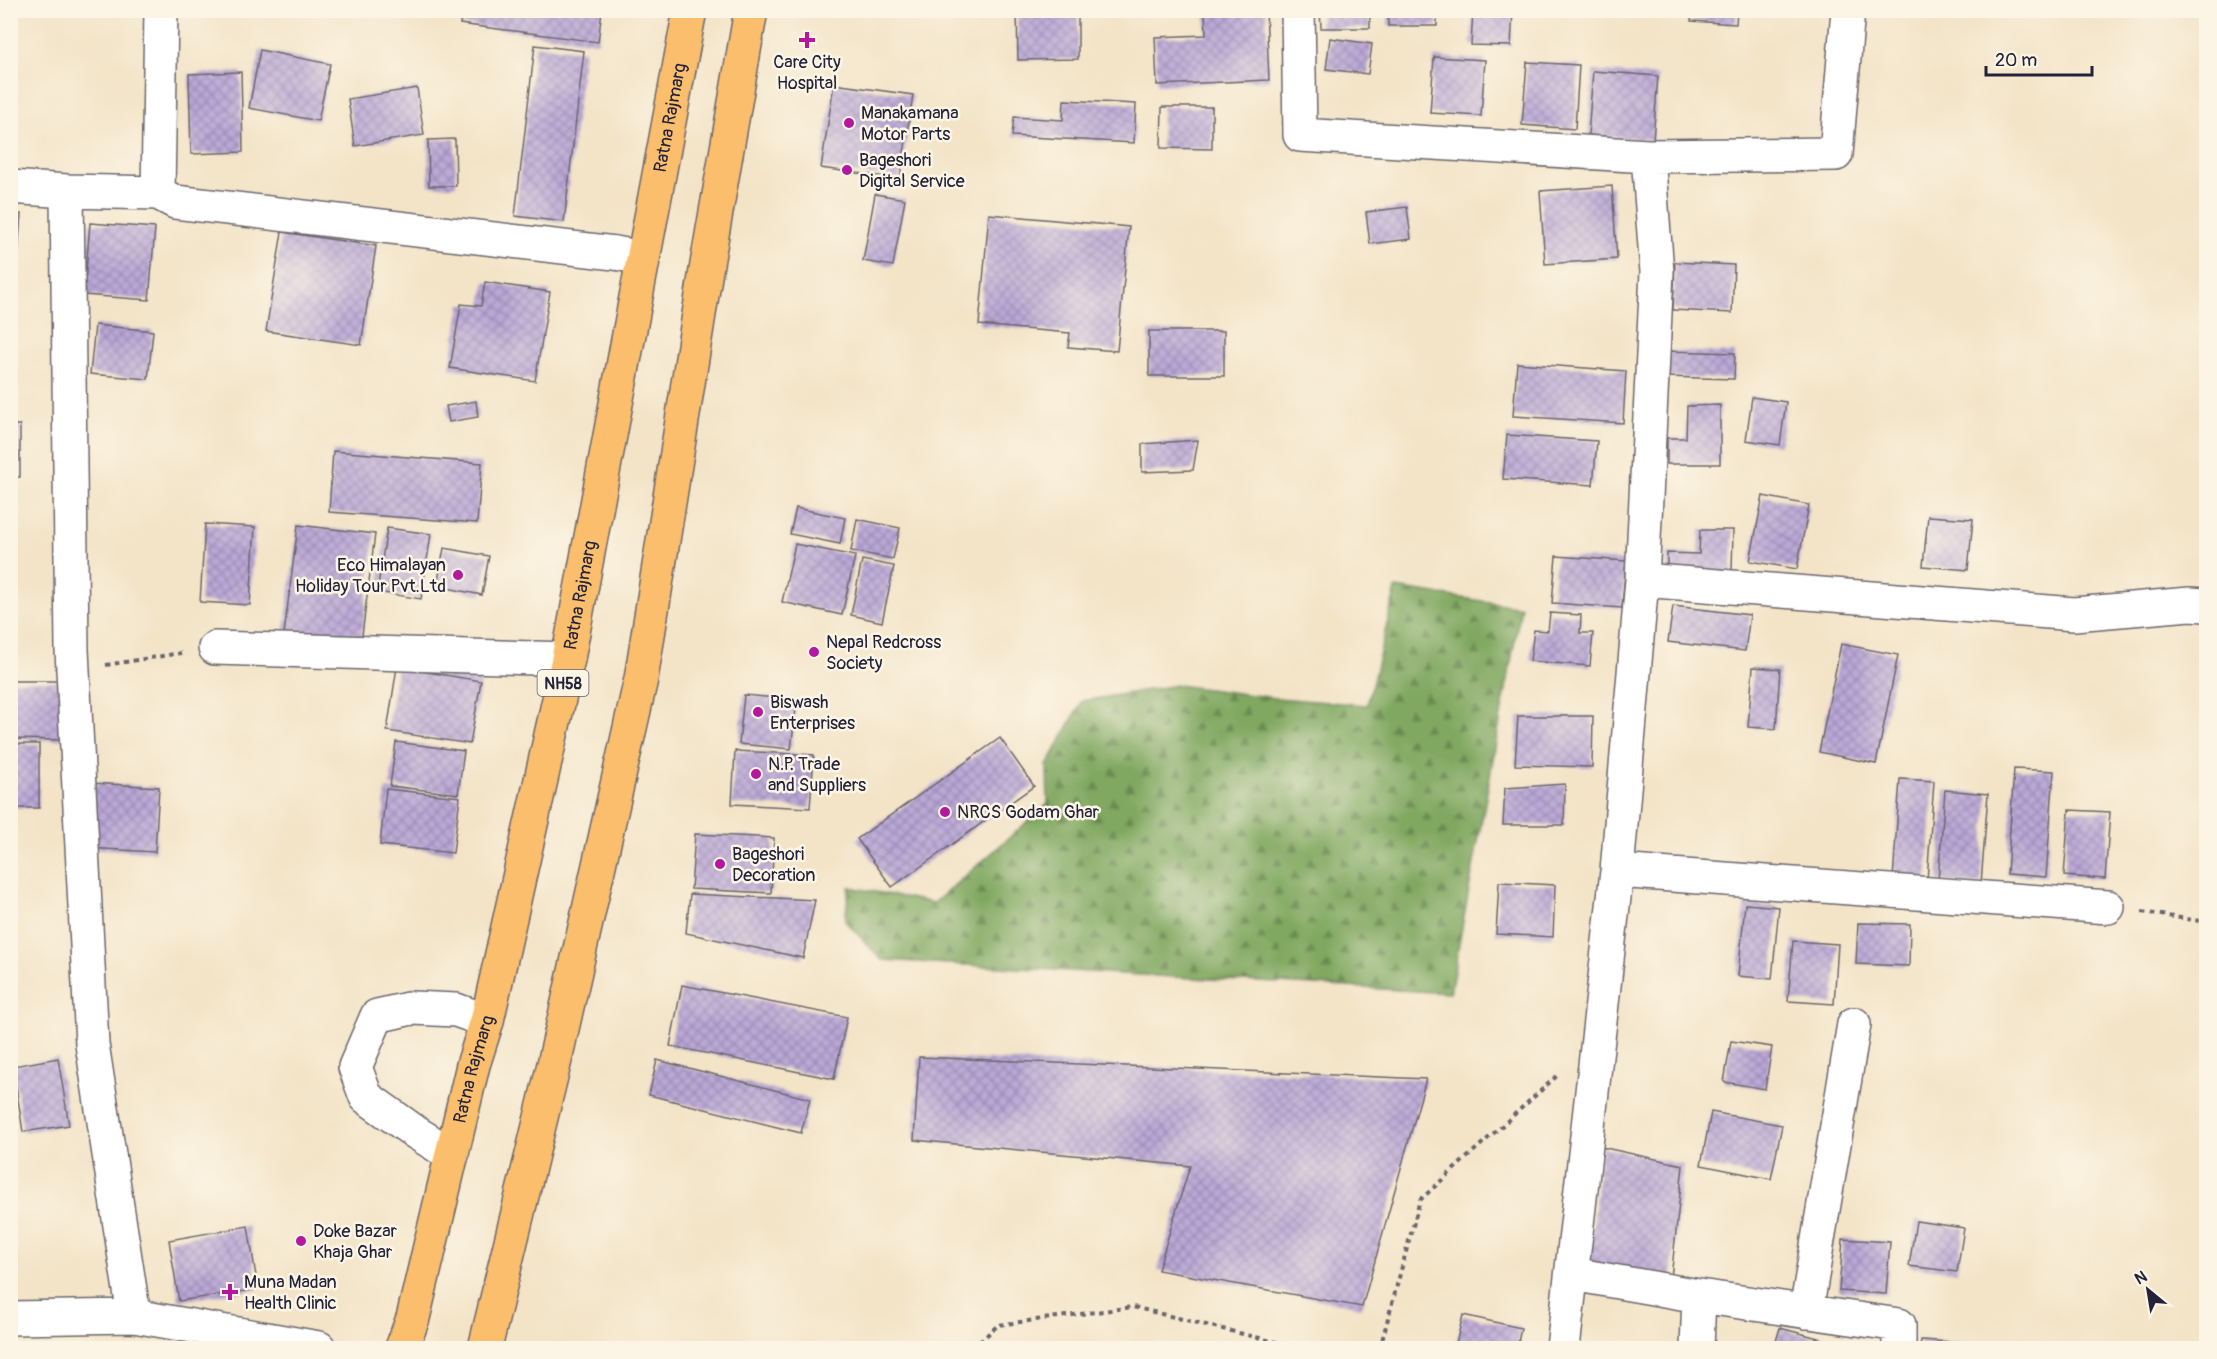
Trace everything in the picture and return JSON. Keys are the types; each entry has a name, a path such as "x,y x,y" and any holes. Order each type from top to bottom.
{"highway":[{"name":"Ratna Rajmarg","path":"402,1348 413,1318 473,1065 487,1021 568,659 690,10"},
{"path":"484,1348 555,1060 641,679 707,264 751,10"}],"street":[{"path":"158,194 161,10"},
{"path":"1298,10 1300,135 1648,156 1836,154 1848,10"},
{"path":"1563,1348 1617,871 1642,580 1657,272 1648,156"},
{"path":"10,187 158,194 175,202 643,258"},
{"path":"67,191 72,650 92,1044 134,1316"},
{"path":"1642,580 2074,614 2190,604 2206,605"},
{"path":"215,648 568,659"},
{"path":"1617,871 2108,907"},
{"path":"452,1155 366,1097 355,1067 377,1016 412,1008 456,1010 487,1021"},
{"path":"1806,1312 1854,1024"},
{"path":"1572,1274 1699,1296 1899,1325 1899,1348"},
{"path":"1697,1348 1699,1296"},
{"path":"10,1318 134,1316 319,1348"}],"path":[{"path":"72,650 96,667 215,648"},
{"path":"2108,907 2206,922"},
{"path":"1380,1348 1420,1200 1563,1071 1596,1063"},
{"path":"973,1348 998,1325 1133,1306 1300,1348"}],"green space":[{"path":"1396,588 1521,607 1450,993 882,960 845,921 849,887 934,903 1048,804 1047,766 1082,701 1177,685 1276,698 1367,705"}],"building":[{"path":"462,10 602,10 598,42 460,24"},
{"path":"1017,10 1078,10 1078,59 1018,60"},
{"path":"1205,10 1266,10 1269,80 1157,85 1155,37 1206,35"},
{"path":"1320,10 1370,10 1370,28 1321,28"},
{"path":"1388,10 1437,10 1437,26 1388,26"},
{"path":"1473,10 1513,10 1511,46 1471,45"},
{"path":"1692,10 1737,10 1736,24 1691,21"},
{"path":"1330,38 1372,44 1368,74 1326,69"},
{"path":"535,45 584,51 564,222 515,216"},
{"path":"260,50 330,64 318,121 249,108"},
{"path":"1434,57 1485,60 1481,116 1430,113"},
{"path":"1527,62 1579,65 1575,129 1522,125"},
{"path":"1593,71 1658,76 1653,140 1588,135"},
{"path":"241,72 243,152 191,154 189,74"},
{"path":"834,84 913,95 900,179 821,168"},
{"path":"417,88 424,135 355,146 348,99"},
{"path":"1064,100 1136,104 1134,143 1012,136 1014,117 1063,120"},
{"path":"1162,107 1212,107 1212,149 1161,148"},
{"path":"455,139 456,186 429,186 428,140"},
{"path":"1612,186 1617,259 1545,264 1540,191"},
{"path":"875,194 905,199 893,266 863,261"},
{"path":"1407,207 1411,239 1370,244 1366,212"},
{"path":"10,214 21,214 15,296 10,296"},
{"path":"989,214 1129,227 1117,351 1068,347 1070,333 979,325"},
{"path":"90,223 155,228 149,300 84,295"},
{"path":"282,232 376,246 361,345 266,331"},
{"path":"1675,262 1734,265 1732,313 1673,310"},
{"path":"485,282 550,292 535,381 450,368 461,304 481,306"},
{"path":"95,325 153,331 148,379 90,374"},
{"path":"1149,331 1224,331 1224,376 1149,376"},
{"path":"1667,351 1735,353 1734,379 1666,377"},
{"path":"1517,363 1626,371 1623,423 1513,416"},
{"path":"1752,397 1786,402 1780,445 1746,440"},
{"path":"476,401 478,417 449,422 446,406"},
{"path":"1720,405 1720,464 1667,464 1667,438 1686,438 1687,406"},
{"path":"10,425 20,425 20,477 10,477"},
{"path":"1507,435 1597,441 1593,485 1503,479"},
{"path":"1198,440 1193,470 1142,472 1142,444"},
{"path":"333,451 482,463 477,523 329,512"},
{"path":"1763,496 1809,505 1797,569 1750,561"},
{"path":"796,508 845,518 840,544 790,534"},
{"path":"1928,516 1973,519 1968,570 1923,566"},
{"path":"857,519 900,528 893,559 851,551"},
{"path":"205,524 255,527 250,605 200,602"},
{"path":"298,525 375,534 361,643 284,634"},
{"path":"387,528 431,534 421,599 377,592"},
{"path":"1700,530 1733,530 1732,573 1667,573 1667,553 1699,554"},
{"path":"795,544 855,556 842,615 782,602"},
{"path":"444,548 489,556 482,595 437,586"},
{"path":"1556,556 1626,561 1622,608 1552,603"},
{"path":"862,560 894,566 882,622 851,615"},
{"path":"1673,606 1750,615 1745,651 1668,642"},
{"path":"1550,613 1581,615 1580,633 1593,633 1590,666 1530,661 1534,630 1548,631"},
{"path":"1841,644 1898,655 1876,764 1819,752"},
{"path":"397,667 481,681 470,744 387,731"},
{"path":"1753,667 1780,669 1776,729 1748,727"},
{"path":"10,681 62,681 61,740 10,739"},
{"path":"744,695 797,700 791,749 739,744"},
{"path":"1518,716 1593,716 1592,767 1515,765"},
{"name":"NRCS Godam Ghar","path":"1000,738 1034,786 892,887 857,839"},
{"path":"396,742 464,751 458,794 390,786"},
{"path":"10,744 39,744 39,808 10,808"},
{"path":"735,751 814,755 810,808 732,804"},
{"path":"2014,769 2054,771 2046,877 2007,874"},
{"path":"1900,779 1934,781 1927,881 1893,879"},
{"path":"91,783 159,787 155,852 87,848"},
{"path":"1565,784 1564,825 1503,825 1505,788"},
{"path":"386,789 460,797 453,853 380,845"},
{"path":"1945,790 1988,794 1981,884 1938,881"},
{"path":"2069,810 2110,812 2105,879 2064,876"},
{"path":"695,834 774,838 771,893 691,889"},
{"path":"1499,882 1555,885 1553,937 1496,934"},
{"path":"690,894 815,900 803,958 686,933"},
{"path":"1745,904 1779,907 1772,979 1738,976"},
{"path":"1858,923 1910,924 1909,966 1856,964"},
{"path":"1793,941 1838,944 1834,1004 1788,1001"},
{"path":"682,985 847,1017 834,1079 670,1046"},
{"path":"1731,1041 1772,1047 1765,1089 1724,1082"},
{"path":"919,1057 1426,1079 1362,1307 1158,1270 1190,1166 914,1140"},
{"path":"58,1058 69,1125 23,1132 13,1066"},
{"path":"657,1060 810,1099 801,1133 649,1095"},
{"path":"1711,1112 1782,1125 1771,1179 1701,1165"},
{"path":"1601,1147 1683,1165 1671,1278 1589,1267"},
{"path":"1916,1221 1964,1228 1957,1272 1909,1266"},
{"path":"248,1226 258,1289 179,1301 169,1240"},
{"path":"1843,1239 1890,1242 1886,1294 1839,1291"},
{"path":"1463,1315 1521,1328 1517,1348 1455,1348"},
{"path":"1780,1328 1826,1340 1823,1348 1774,1348"},
{"path":"1921,1340 1966,1343 1966,1348 1920,1348"}],"place":[{"name":"Care City Hospital","path":"807,40"},
{"name":"Manakamana Motor Parts","path":"849,123"},
{"name":"Bageshori Digital Service","path":"847,170"},
{"name":"Eco Himalayan Holiday Tour Pvt.Ltd","path":"458,575"},
{"name":"Nepal Redcross Society","path":"814,652"},
{"name":"Biswash Enterprises","path":"758,712"},
{"name":"N.P. Trade and Suppliers","path":"756,774"},
{"name":"NRCS Godam Ghar","path":"945,812"},
{"name":"Bageshori Decoration","path":"720,864"},
{"name":"Doke Bazar Khaja Ghar","path":"301,1241"},
{"name":"Muna Madan Health Clinic","path":"230,1292"}]}
